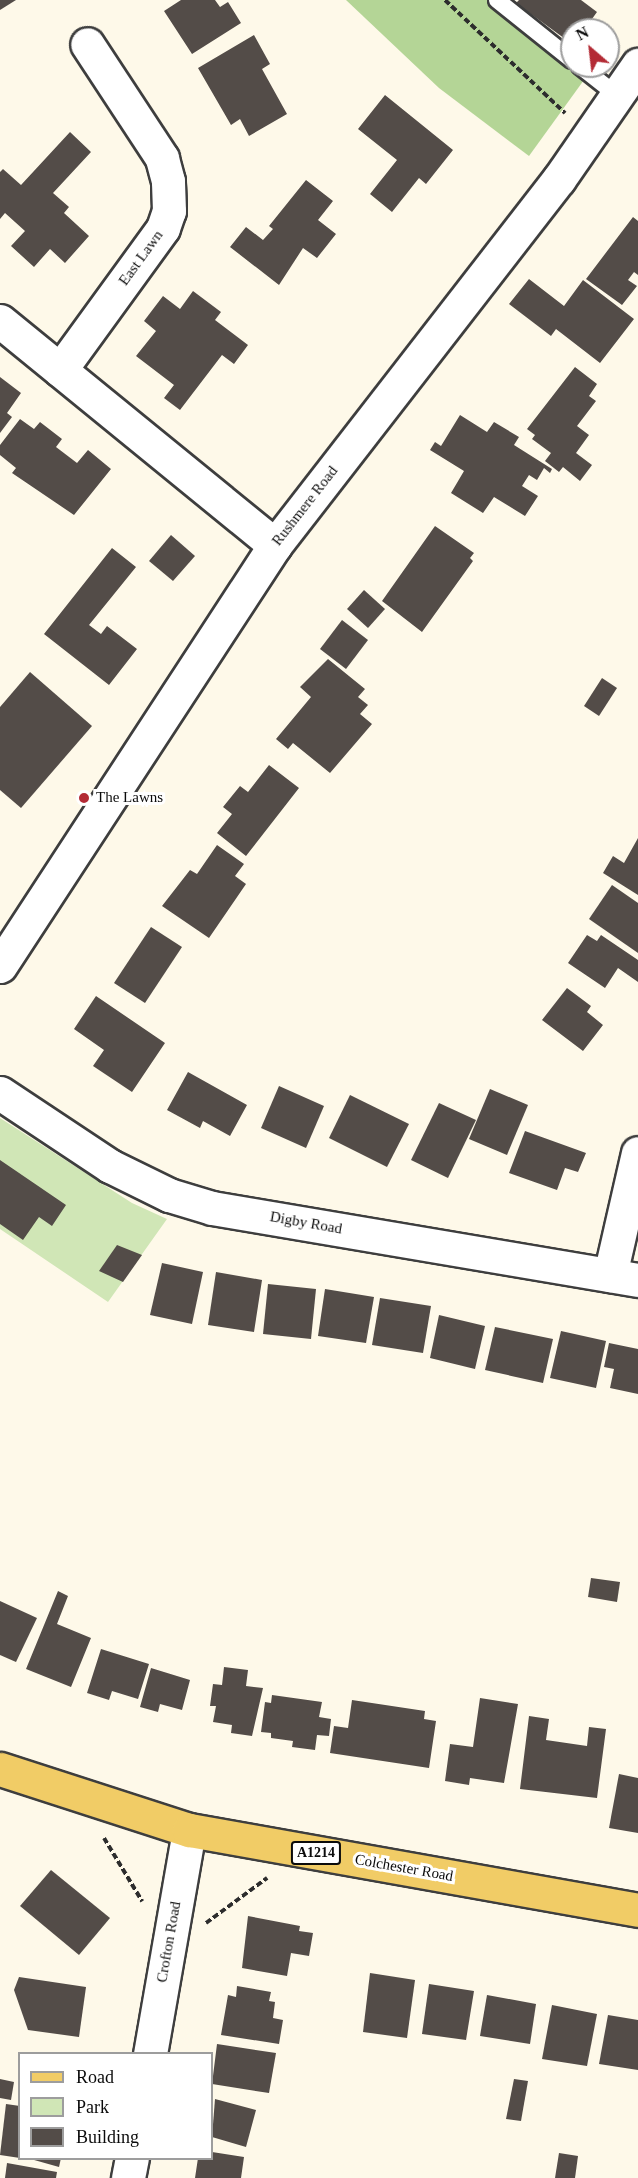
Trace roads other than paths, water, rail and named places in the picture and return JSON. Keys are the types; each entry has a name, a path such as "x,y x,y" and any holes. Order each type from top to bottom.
{"main road":[{"name":"Colchester Road","path":"0,1769 189,1830 638,1910"}],"street":[{"name":"East Lawn","path":"60,370 163,228 169,211 168,181 162,158 87,44"},
{"name":"Rushmere Road","path":"0,966 275,545 589,136 638,65"},
{"path":"0,321 275,545"},
{"name":"Digby Road","path":"0,1094 110,1166 169,1195 212,1208 624,1277"},
{"path":"624,1277 638,1153"},
{"name":"Crofton Road","path":"150,2052 189,1830"},
{"path":"128,2178 132,2160"}],"lane":[{"path":"497,0 560,50"},
{"path":"595,78 618,96"}],"place":[{"name":"The Lawns","path":"84,798"}]}
